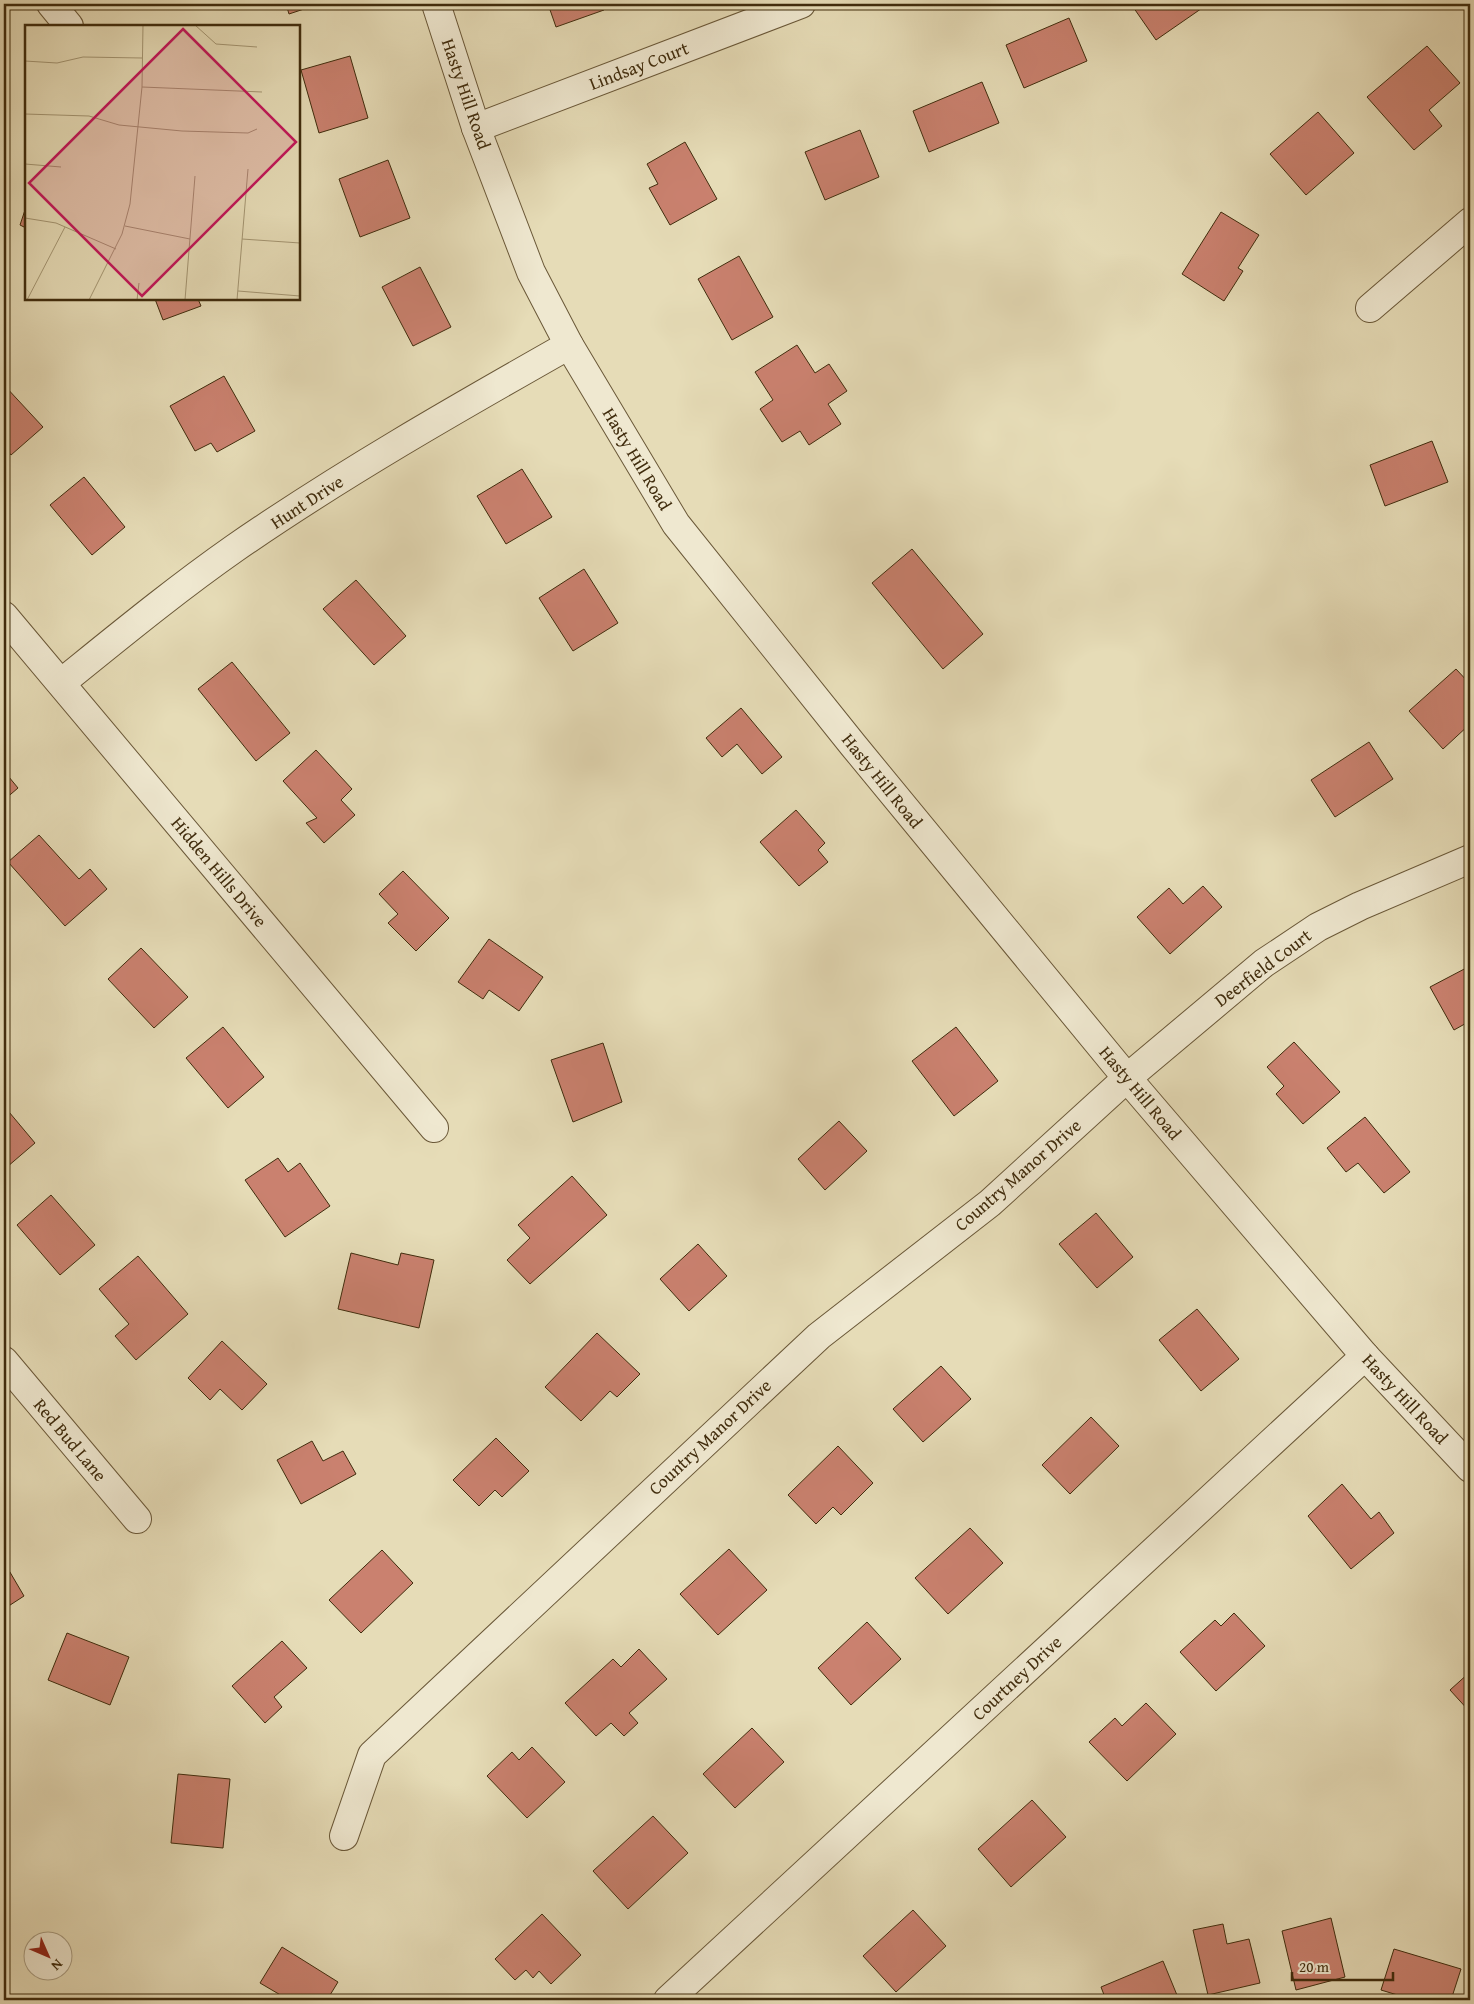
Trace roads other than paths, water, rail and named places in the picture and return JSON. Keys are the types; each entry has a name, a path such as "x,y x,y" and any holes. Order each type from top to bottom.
{"street":[{"path":"51,4 68,25"},
{"name":"Hasty Hill Road","path":"436,4 476,128 531,272 569,345 676,524 860,753 1127,1078 1365,1356 1470,1468"},
{"name":"Lindsay Court","path":"476,128 801,4"},
{"path":"1370,308 1470,222"},
{"name":"Hunt Drive","path":"61,683 163,601 236,548 412,434 569,345"},
{"name":"Hidden Hills Drive","path":"4,616 434,1128"},
{"name":"Deerfield Court","path":"1127,1078 1264,963 1318,927 1360,906 1470,858"},
{"name":"Country Manor Drive","path":"344,1836 372,1755 819,1336 990,1203 1127,1078"},
{"name":"Courtney Drive","path":"668,2000 1365,1356"},
{"name":"Red Bud Lane","path":"4,1362 137,1519"}]}
